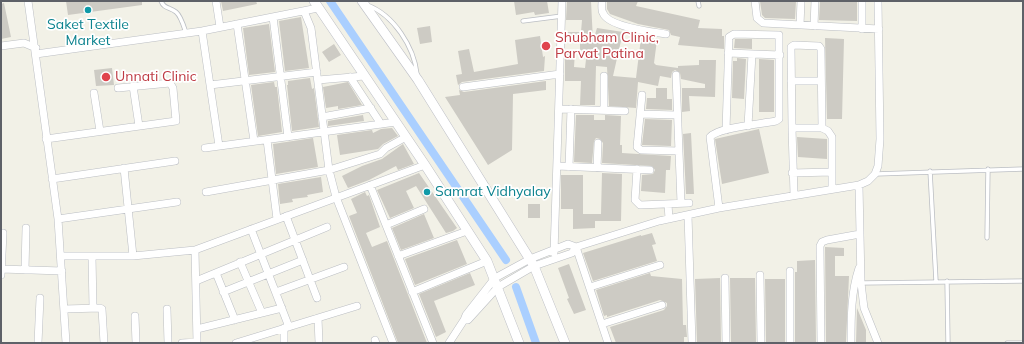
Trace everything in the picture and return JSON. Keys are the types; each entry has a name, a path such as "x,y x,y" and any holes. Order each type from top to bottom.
{"main road":[{"path":"363,3 418,80 532,262 565,343"},
{"path":"316,5 425,165 487,261 519,343"}],"street":[{"path":"28,1 58,219 66,343"},
{"path":"216,1 220,27"},
{"path":"553,259 562,1"},
{"path":"602,1 603,14 607,19 624,26 666,34"},
{"path":"754,1 757,18 760,22 879,29"},
{"path":"800,25 802,1"},
{"path":"814,26 815,1"},
{"path":"862,1 862,28"},
{"path":"449,343 464,320 468,320 496,283 554,249 568,244 576,247 669,219 719,208 859,185 868,181 875,174 878,166 880,139 878,1"},
{"path":"1,46 24,43 36,51 186,33 304,11 316,5"},
{"path":"304,11 311,28 329,170 336,197 393,343"},
{"path":"273,17 288,137"},
{"path":"237,24 254,141"},
{"path":"202,30 219,146"},
{"path":"719,208 709,141 712,134 726,130 776,122 779,119 781,39 778,35 732,35 728,39 726,130"},
{"path":"794,195 792,173 791,50 794,45 820,46 822,128"},
{"path":"728,54 780,55"},
{"path":"748,126 752,54"},
{"path":"210,85 317,72"},
{"path":"463,87 560,74"},
{"path":"676,75 681,203"},
{"path":"318,80 364,76"},
{"path":"604,76 604,110"},
{"path":"350,77 381,124"},
{"path":"791,81 821,82"},
{"path":"46,139 176,121 173,88 170,83 166,82 118,88"},
{"path":"133,86 140,126"},
{"path":"94,93 100,131"},
{"path":"642,95 637,144 639,149 679,151"},
{"path":"322,117 370,108"},
{"path":"559,109 625,111"},
{"path":"569,167 570,109"},
{"path":"640,114 677,115"},
{"path":"205,148 396,122"},
{"path":"792,128 822,128 832,137 832,189"},
{"path":"206,192 329,170 374,157 406,137"},
{"path":"267,140 278,219"},
{"path":"597,168 598,144"},
{"path":"52,179 175,161"},
{"path":"61,256 133,256 195,250 425,165"},
{"path":"557,166 650,170"},
{"path":"124,168 133,256"},
{"path":"638,170 637,203 689,203"},
{"path":"792,173 832,172"},
{"path":"370,185 433,343"},
{"path":"859,185 861,283 864,308 878,343"},
{"path":"58,219 177,202"},
{"path":"668,204 669,219"},
{"path":"386,225 424,210"},
{"path":"688,215 692,343"},
{"path":"286,216 317,298"},
{"path":"196,281 327,227"},
{"path":"25,270 26,228"},
{"path":"251,229 282,308 286,328 284,343"},
{"path":"398,256 467,231"},
{"path":"1,275 3,233"},
{"path":"821,343 820,246 822,242 827,240 860,234"},
{"path":"532,262 553,259 572,253 576,247"},
{"path":"576,247 608,343"},
{"path":"182,343 197,343 195,250"},
{"path":"92,256 93,308"},
{"path":"223,292 303,260"},
{"path":"412,292 487,261"},
{"path":"240,262 262,313"},
{"path":"852,343 851,307 855,279 861,262"},
{"path":"590,288 660,265"},
{"path":"276,292 344,267"},
{"path":"1,269 62,271"},
{"path":"790,271 790,343"},
{"path":"216,272 234,320"},
{"path":"760,275 761,343"},
{"path":"725,278 726,343"},
{"path":"38,343 40,298"},
{"path":"602,324 662,305"},
{"path":"236,343 259,339 286,328 357,306"},
{"path":"197,329 282,308"},
{"path":"64,309 102,309 104,343"},
{"path":"167,309 168,343"},
{"path":"135,316 136,343"},
{"path":"318,318 319,343"}],"lane":[{"path":"161,1 164,7 176,11 186,33"},
{"path":"698,1 699,6"},
{"path":"363,3 385,14 400,32 413,55 418,80"},
{"path":"523,21 562,16"},
{"path":"987,238 988,169"},
{"path":"875,174 1023,169"},
{"path":"930,171 936,281"},
{"path":"861,283 936,281 1023,282"},
{"path":"947,281 948,343"},
{"path":"1007,343 1023,343"}],"building":[{"name":"Saket Textile Market","path":"66,1 142,1 142,5 68,15"},
{"path":"221,1 256,1 257,4 223,11"},
{"path":"514,1 547,1 549,13 535,15 534,12 516,15"},
{"path":"567,1 591,1 593,41 597,28 623,32 613,76 636,78 641,38 657,40 654,63 656,65 678,68 678,66 699,65 699,60 716,60 715,97 689,96 690,111 682,112 682,88 705,88 705,84 681,79 680,73 675,70 672,72 671,78 660,76 658,86 638,82 636,108 609,106 607,67 596,66 595,105 580,105 581,81 565,81 565,52 575,52 574,67 585,68 587,51 580,50 580,39 566,38 566,32 581,32 582,20 566,20"},
{"path":"607,1 638,1 636,6 700,20 698,28 722,29 722,36 724,36 724,49 678,45 680,37 671,35 669,30 638,24 610,14 607,9"},
{"path":"760,1 796,1 795,19 765,18 762,15"},
{"path":"820,1 857,1 857,21 819,20"},
{"path":"4,3 11,37 1,39 1,4"},
{"path":"301,17 309,68 285,71 279,21"},
{"path":"269,24 275,72 249,75 243,28"},
{"path":"430,26 432,42 420,44 417,28"},
{"path":"540,36 543,57 545,56 544,71 462,82 458,85 456,75 462,74 458,51 469,49 474,72 518,64 515,40"},
{"path":"825,38 844,39 842,119 827,119"},
{"path":"735,39 752,39 752,49 734,48"},
{"path":"334,44 341,55 329,62 322,52"},
{"path":"737,58 746,59 744,99 732,98 733,61 737,61"},
{"path":"759,59 774,60 774,112 759,112"},
{"path":"112,68 114,85 96,86 94,70"},
{"path":"310,78 312,89 314,88 319,127 292,131 287,85 288,81"},
{"path":"546,81 546,90 513,94 512,150 488,165 445,97 460,95 459,90 464,92"},
{"path":"274,82 275,87 277,87 282,132 258,136 251,85"},
{"path":"348,82 362,105 338,109 338,106 326,108 323,87"},
{"path":"656,88 667,88 667,99 672,99 672,110 646,109 647,98 656,98"},
{"path":"363,115 364,121 328,126 328,121"},
{"path":"576,115 594,115 594,120 605,120 605,115 621,116 620,145 622,145 622,153 671,156 670,170 666,170 665,193 641,191 642,175 653,174 655,170 652,166 602,163 603,143 600,139 596,138 594,141 592,163 574,162"},
{"path":"645,119 672,120 671,146 642,145"},
{"path":"392,128 398,136 383,144 378,149 340,155 337,135 372,130 373,133 381,129"},
{"path":"759,129 769,173 722,184 715,139"},
{"path":"691,133 694,194 686,194 683,134"},
{"path":"797,137 827,139 827,159 798,157"},
{"path":"313,138 318,167 276,174 273,144"},
{"path":"403,144 414,164 398,170 396,166 369,180 348,188 342,176 362,166 382,159"},
{"path":"419,173 457,228 453,231 446,233 416,186 406,191 414,208 390,218 377,190"},
{"path":"602,173 622,174 621,221 595,221 595,228 573,229 573,209 561,209 561,175 583,175 583,214 601,214"},
{"path":"321,177 323,192 307,195 308,197 292,199 293,202 280,204 278,184"},
{"path":"365,192 367,196 369,195 380,227 366,233 372,247 387,241 427,343 398,343 349,216 357,213 351,199"},
{"path":"528,204 540,204 540,218 528,218"},
{"path":"424,214 434,238 401,250 392,228"},
{"path":"652,233 656,244 652,245 657,261 593,281 583,253"},
{"path":"457,240 467,264 415,285 405,259"},
{"path":"825,247 844,248 844,256 835,256 835,276 849,276 846,342 826,342"},
{"path":"815,260 816,343 795,343 795,272 797,272 797,261"},
{"path":"569,264 586,310 574,314 567,299 569,298 558,268"},
{"path":"470,273 475,285 434,301 446,332 436,337 419,294"},
{"path":"650,273 651,276 682,279 683,325 686,325 687,337 684,337 684,343 616,343 610,327 664,310 667,303 660,300 607,317 607,315 604,316 596,290"},
{"path":"720,278 721,343 697,343 695,279"},
{"path":"730,278 755,278 756,343 731,343"},
{"path":"765,279 785,279 785,343 766,343"},
{"path":"857,308 866,330 866,343 856,343"}],"waterway":[{"path":"330,1 506,260"},
{"path":"516,287 536,343"}],"place":[{"name":"Saket Textile Market","path":"88,10"},
{"name":"Shubham Clinic, Parvat Patina","path":"546,46"},
{"name":"Unnati Clinic","path":"106,77"},
{"name":"Samrat Vidhyalay","path":"427,192"}]}
